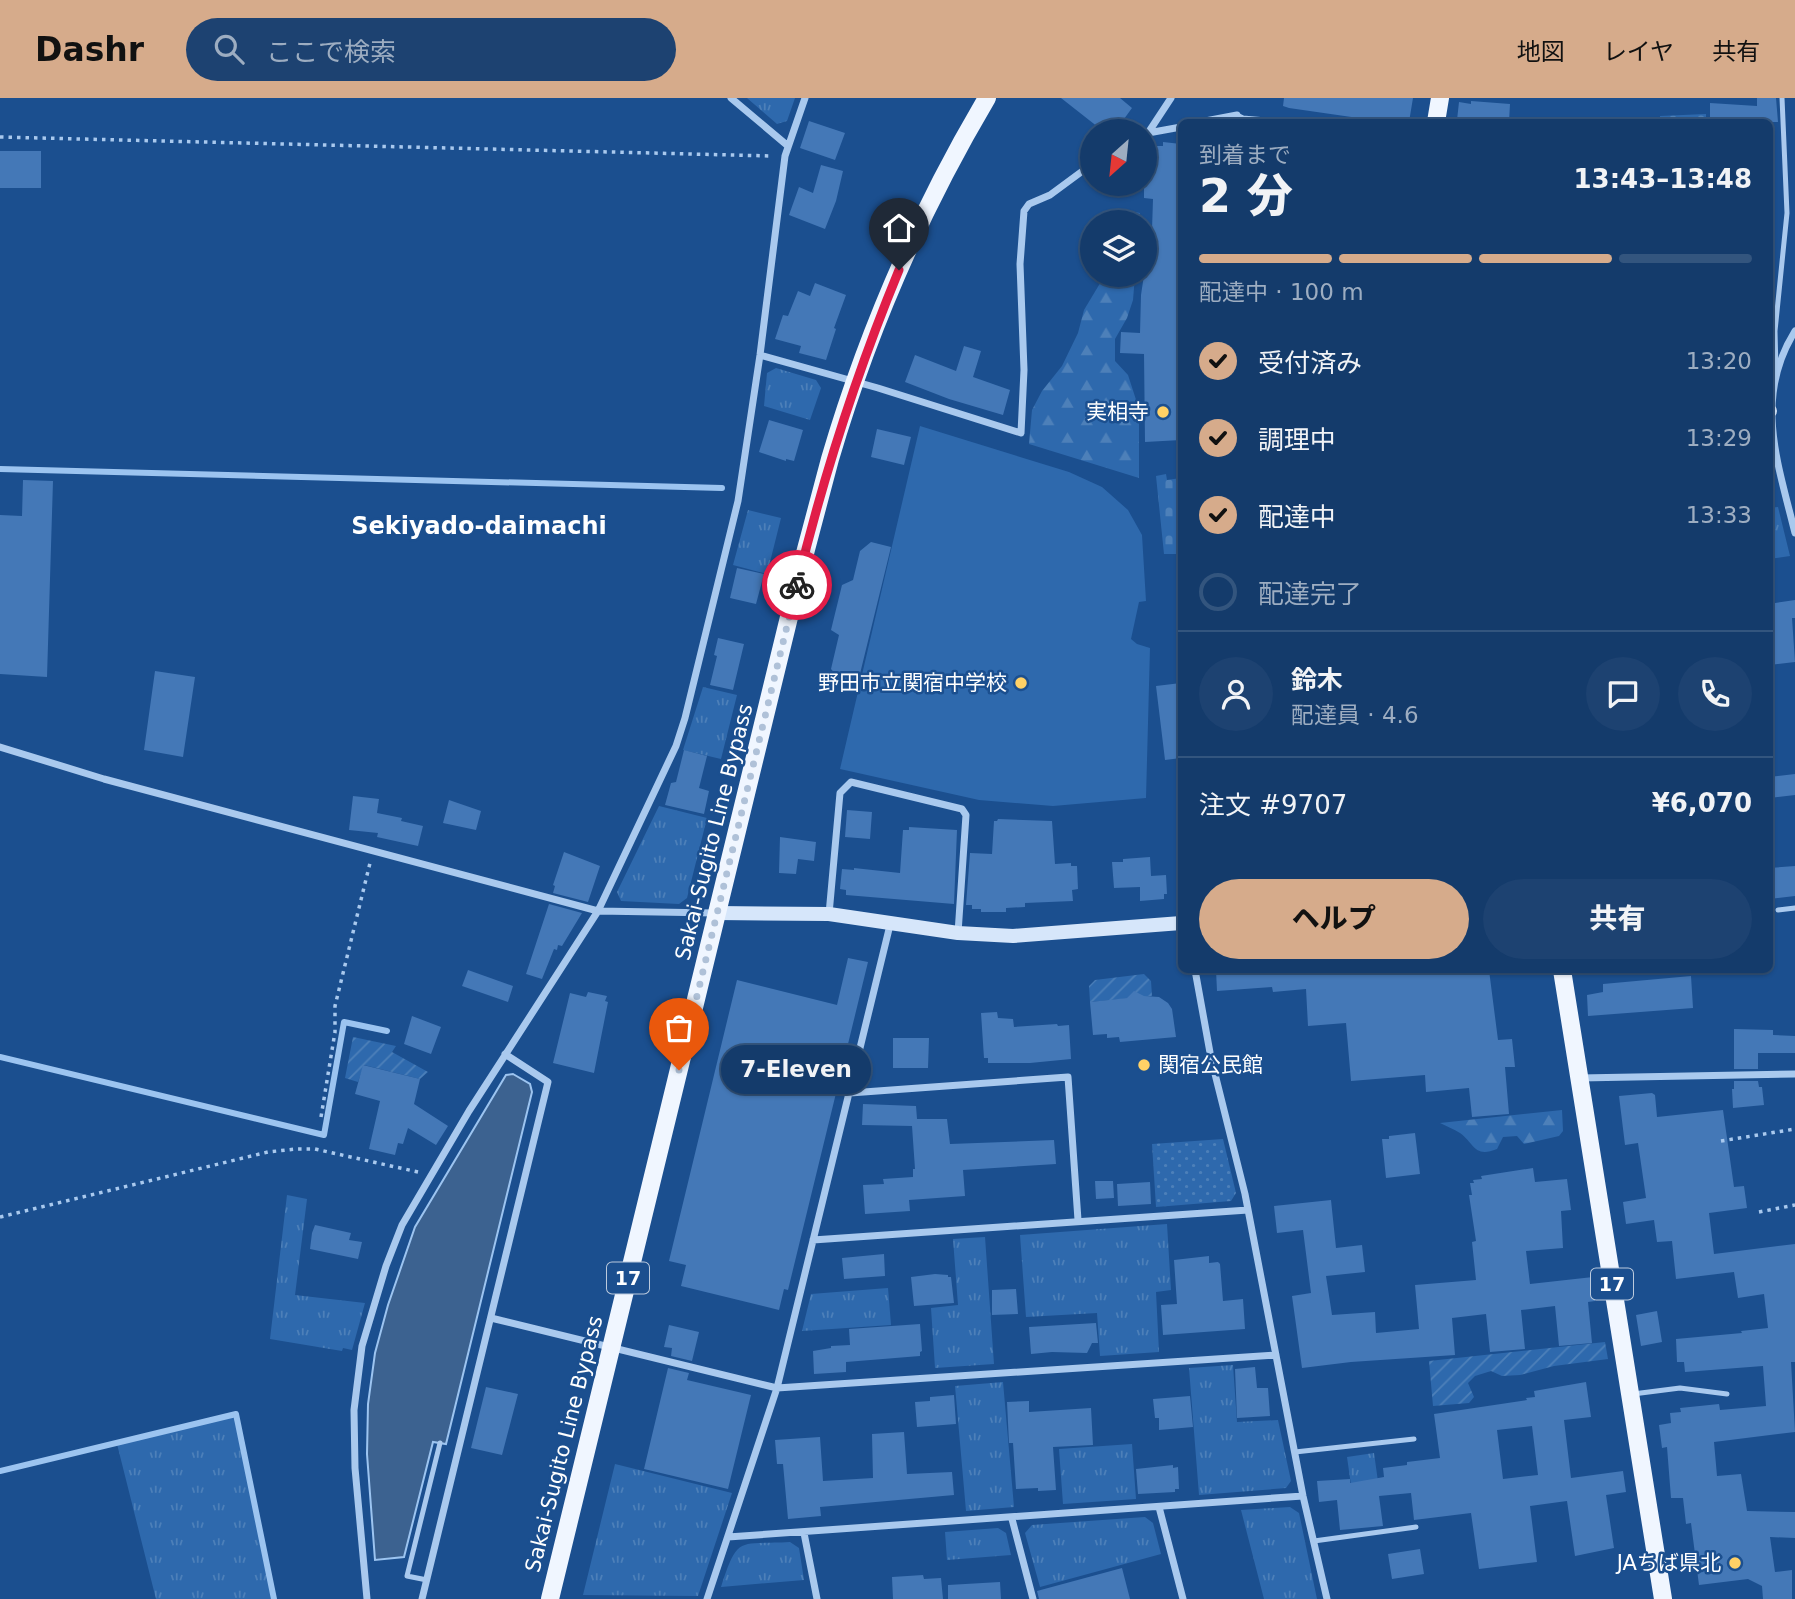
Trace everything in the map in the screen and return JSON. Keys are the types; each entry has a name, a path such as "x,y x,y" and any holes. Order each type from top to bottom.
{"main road":[{"name":"Sakai-Sugito Line Bypass","path":"550,1599 800,572 831,457 893,283 927,206 986,98"},
{"path":"1436,119 1440,98"},
{"name":"17","path":"1562,973 1663,1599"}],"street":[{"path":"731,98 788,146"},
{"path":"367,1599 354,1456 354,1410 362,1346 386,1266 402,1225 505,1054 598,912 676,746 738,501 785,156 805,98"},
{"path":"1156,119 1171,98"},
{"path":"1216,119 1237,115"},
{"path":"1157,132 1178,128"},
{"path":"760,355 1021,433 1024,370 1020,264 1024,211 1029,204 1051,195 1080,173"},
{"path":"1773,390 1776,370 1795,331"},
{"path":"1773,439 1795,533"},
{"path":"0,747 104,779 598,912 829,914 890,925 1013,936 1178,923"},
{"path":"829,914 840,793 851,782 962,809 966,815 958,933"},
{"path":"707,1599 777,1388 890,925"},
{"path":"1196,973 1212,1058 1236,1149 1303,1496 1327,1599"},
{"path":"422,1599 548,1082 505,1054"},
{"path":"1579,1078 1795,1074"},
{"path":"850,1093 1068,1077 1078,1220"},
{"path":"813,1240 1248,1210"},
{"path":"491,1318 777,1388 1276,1355"},
{"path":"728,1537 1012,1519 1303,1496"},
{"path":"1158,1507 1183,1599"},
{"path":"1012,1519 1033,1599"},
{"path":"803,1533 817,1599"}],"lane":[{"path":"1776,370 1775,331 1787,213 1782,98"},
{"path":"1237,115 1254,119"},
{"path":"1778,910 1795,908"},
{"path":"1629,1394 1680,1388 1727,1394"},
{"path":"1295,1452 1414,1439"},
{"path":"426,1580 407,1576 440,1443"},
{"path":"1314,1541 1416,1527"}],"path":[{"path":"0,136 785,156"},
{"path":"321,1117 335,1032 335,1006 373,851"},
{"path":"1721,1141 1795,1129"},
{"path":"0,1217 268,1152 296,1149 315,1149 432,1175"},
{"path":"1759,1212 1795,1205"}],"green space":[{"path":"747,98 795,98 787,121 777,124"},
{"path":"1706,114 1706,119 1660,119 1660,116"},
{"path":"1098,287 1134,287 1127,318 1115,339 1115,361 1128,375 1139,409 1139,478 1029,444 1032,410 1042,391 1062,366 1078,333 1084,310"},
{"path":"776,368 816,380 821,388 810,420 764,406 767,373"},
{"name":"野田市立関宿中学校","path":"920,426 1069,472 1102,487 1128,510 1142,535 1146,601 1139,602 1131,639 1150,648 1146,798 1053,806 979,800 840,769"},
{"path":"1166,474 1167,480 1178,478 1178,554 1164,554 1156,476"},
{"path":"1778,507 1790,556 1773,558 1773,508"},
{"path":"748,510 781,518 767,574 733,565"},
{"path":"703,687 737,695 721,759 683,750"},
{"path":"659,806 707,818 687,898 679,904 621,901 617,892"},
{"path":"1144,974 1151,981 1152,996 1090,1002 1089,986 1095,980"},
{"path":"353,1037 396,1046 392,1052 428,1072 420,1079 364,1065 358,1082 345,1078"},
{"path":"1562,1110 1563,1131 1559,1136 1524,1144 1517,1136 1503,1137 1497,1149 1484,1152 1479,1151 1460,1133 1440,1123"},
{"path":"1223,1139 1236,1193 1231,1201 1156,1207 1152,1144"},
{"path":"287,1195 307,1199 295,1295 365,1303 352,1350 343,1348 342,1351 270,1339"},
{"path":"1167,1224 1171,1290 1156,1292 1159,1352 1100,1356 1097,1313 1026,1317 1020,1235"},
{"path":"985,1237 994,1364 935,1368 931,1308 958,1305 953,1239"},
{"path":"888,1288 891,1325 802,1331 811,1294"},
{"path":"1605,1342 1608,1359 1554,1366 1520,1375 1502,1376 1491,1371 1475,1376 1468,1383 1474,1397 1469,1403 1433,1406 1429,1361"},
{"path":"1233,1365 1237,1422 1278,1420 1291,1481 1286,1488 1199,1495 1189,1368"},
{"path":"1003,1382 1014,1507 966,1511 955,1386"},
{"path":"235,1416 272,1599 156,1599 117,1444"},
{"path":"1132,1444 1136,1499 1063,1504 1059,1449"},
{"path":"1374,1453 1380,1496 1353,1499 1347,1457"},
{"path":"615,1464 732,1493 698,1596 583,1595"},
{"path":"1290,1507 1299,1513 1317,1599 1264,1599 1241,1510"},
{"path":"1145,1517 1153,1523 1161,1554 1040,1587 1025,1533 1032,1525"},
{"path":"998,1528 1006,1533 1011,1555 947,1560 945,1532"},
{"path":"790,1542 799,1548 804,1580 721,1587 732,1558 742,1546"}],"shaded area":[{"path":"513,1074 530,1084 532,1092 446,1444 433,1442 404,1557 375,1560 367,1454 368,1404 375,1353 388,1305 415,1227 506,1075"}],"building":[{"path":"1061,98 1120,98 1132,108 1124,119 1088,119"},
{"path":"1284,98 1413,98 1410,119 1365,119 1283,106"},
{"path":"1757,98 1776,98 1778,122 1773,122 1773,119 1710,119 1710,103 1757,106"},
{"path":"1471,101 1510,104 1509,119 1457,119 1459,102 1471,104"},
{"path":"809,121 845,133 835,160 800,148"},
{"path":"1163,142 1178,144 1178,440 1145,442 1144,354 1120,353 1121,332 1140,333 1142,287 1157,287 1157,210 1153,210 1153,199 1144,196 1157,196 1157,146 1163,146"},
{"path":"0,151 41,151 41,188 0,188"},
{"path":"821,165 843,171 836,201 825,229 789,215 799,187 813,193"},
{"path":"815,283 846,295 826,360 799,353 801,346 775,339 783,315 788,316 798,291 810,296"},
{"path":"964,346 981,351 973,377 1010,390 1003,415 905,382 915,355 956,371"},
{"path":"769,420 803,430 794,461 759,452"},
{"path":"877,429 911,437 904,465 871,457"},
{"path":"23,480 53,481 47,677 0,674 0,515 22,516"},
{"path":"871,542 891,547 857,686 834,680 836,675 831,669 839,635 831,630 842,585 853,580 860,551"},
{"path":"737,568 764,574 756,604 730,598"},
{"path":"1795,600 1795,618 1792,618 1795,662 1773,665 1773,603"},
{"path":"718,638 744,644 733,690 710,685"},
{"path":"155,671 195,677 183,757 144,750"},
{"path":"1178,683 1178,758 1165,760 1156,686"},
{"path":"684,750 707,756 699,788 709,791 704,814 665,805 671,783 676,782"},
{"path":"1795,774 1795,795 1773,798 1773,777"},
{"path":"353,796 379,799 377,813 423,826 418,846 377,837 378,833 349,830"},
{"path":"449,800 481,811 476,830 443,823"},
{"path":"847,810 872,812 870,839 845,837"},
{"path":"994,821 1052,821 1055,864 1071,863 1071,866 1077,866 1078,889 1072,890 1073,901 1025,903 1025,907 1006,908 1006,912 981,912 981,909 972,909 972,905 966,905 970,853 992,854"},
{"path":"909,827 957,830 954,904 846,895 846,890 840,889 842,869 900,873 903,830 909,830"},
{"path":"780,837 816,842 814,861 798,859 796,874 779,873"},
{"path":"564,852 600,866 588,902 553,893"},
{"path":"1150,857 1151,876 1166,875 1167,894 1164,894 1164,899 1140,901 1140,887 1114,888 1112,862"},
{"path":"1795,866 1795,896 1773,899 1773,868"},
{"path":"549,904 582,913 562,946 558,945 557,950 554,949 542,979 526,974"},
{"path":"848,958 868,962 788,1290 784,1289 779,1310 681,1286 686,1265 669,1261 737,980 837,1005"},
{"path":"468,970 513,986 508,1002 462,986"},
{"path":"1216,973 1489,973 1498,1040 1512,1039 1515,1067 1505,1067 1509,1114 1472,1117 1469,1088 1426,1092 1425,1075 1351,1081 1346,1023 1308,1026 1306,989 1273,992 1272,987 1217,991"},
{"path":"1691,976 1693,1008 1588,1016 1587,995 1603,992 1603,984"},
{"path":"1134,991 1144,996 1159,997 1168,1003 1172,1009 1176,1037 1120,1042 1119,1037 1093,1035 1090,1002 1127,998"},
{"path":"588,992 607,996 605,1001 608,1002 594,1073 553,1063 570,993 586,997"},
{"path":"997,1012 998,1018 1013,1019 1014,1027 1069,1025 1071,1059 988,1063 988,1058 984,1058 981,1013"},
{"path":"412,1016 441,1027 431,1054 404,1044"},
{"path":"1734,1029 1773,1030 1773,1035 1795,1036 1795,1053 1758,1053 1758,1069 1734,1069"},
{"path":"893,1038 929,1038 928,1068 893,1068"},
{"path":"363,1065 420,1079 414,1104 448,1126 436,1145 408,1128 403,1144 398,1143 395,1155 369,1149 380,1101 355,1094"},
{"path":"1734,1081 1758,1081 1759,1087 1762,1087 1764,1105 1733,1108"},
{"path":"1655,1095 1657,1117 1723,1110 1734,1187 1744,1186 1747,1208 1709,1213 1714,1254 1795,1244 1795,1362 1791,1362 1795,1432 1714,1442 1717,1476 1741,1474 1747,1511 1795,1512 1795,1538 1770,1537 1775,1572 1792,1570 1792,1599 1763,1599 1762,1586 1748,1579 1699,1585 1691,1523 1686,1524 1683,1498 1671,1498 1667,1447 1662,1448 1659,1425 1671,1423 1670,1413 1681,1412 1680,1408 1719,1404 1720,1410 1766,1406 1763,1366 1685,1372 1684,1362 1677,1362 1676,1339 1768,1328 1764,1294 1738,1298 1734,1272 1676,1279 1672,1241 1657,1242 1654,1220 1626,1224 1623,1202 1646,1198 1638,1143 1625,1145 1619,1096"},
{"path":"863,1104 916,1106 917,1119 947,1119 950,1144 1054,1140 1056,1164 963,1170 965,1196 909,1200 910,1211 865,1214 863,1185 884,1184 883,1179 913,1177 915,1169 912,1126 862,1125"},
{"path":"1415,1133 1420,1174 1386,1178 1382,1139"},
{"path":"1533,1168 1535,1182 1567,1179 1571,1210 1561,1211 1563,1248 1526,1251 1530,1284 1593,1277 1595,1301 1588,1302 1592,1343 1559,1346 1555,1306 1521,1310 1525,1349 1490,1352 1486,1314 1452,1318 1455,1355 1302,1368 1292,1296 1311,1293 1303,1230 1277,1233 1274,1206 1331,1200 1336,1248 1362,1245 1365,1272 1326,1276 1332,1315 1375,1312 1376,1333 1419,1329 1415,1285 1476,1280 1472,1242 1476,1241 1469,1195 1472,1195 1470,1183 1482,1179 1481,1176"},
{"path":"1095,1181 1113,1181 1114,1198 1096,1199"},
{"path":"1150,1182 1151,1204 1118,1206 1117,1184"},
{"path":"315,1225 351,1233 349,1240 362,1242 358,1259 310,1249"},
{"path":"884,1254 885,1276 844,1279 842,1258"},
{"path":"1209,1256 1209,1263 1220,1264 1223,1301 1243,1299 1245,1329 1163,1335 1161,1305 1177,1304 1174,1260"},
{"path":"935,1274 951,1277 954,1303 914,1306 911,1277"},
{"path":"1016,1289 1018,1314 992,1315 992,1290"},
{"path":"1657,1311 1662,1342 1641,1346 1636,1315"},
{"path":"1096,1323 1098,1343 1092,1343 1087,1353 1031,1354 1029,1327"},
{"path":"920,1324 920,1356 846,1362 846,1372 814,1374 813,1351 850,1345 849,1329"},
{"path":"669,1325 699,1332 692,1361 671,1356 672,1348 664,1347"},
{"path":"1255,1367 1257,1388 1268,1388 1270,1416 1237,1418 1235,1369"},
{"path":"668,1368 689,1373 687,1380 751,1395 728,1489 644,1469"},
{"path":"1586,1382 1591,1417 1564,1420 1571,1478 1623,1471 1626,1492 1606,1495 1614,1548 1575,1556 1567,1501 1530,1506 1537,1562 1479,1569 1471,1513 1414,1520 1411,1493 1379,1496 1383,1526 1340,1530 1337,1500 1319,1502 1317,1481 1350,1479 1350,1483 1384,1477 1383,1468 1440,1458 1434,1414 1527,1400 1526,1398 1535,1397 1534,1391","holes":["1532,1426 1538,1475 1503,1479 1497,1430"]},
{"path":"486,1387 518,1394 502,1455 471,1448"},
{"path":"954,1395 956,1424 917,1427 915,1402 930,1401 930,1397"},
{"path":"1190,1396 1193,1427 1159,1430 1159,1418 1155,1418 1153,1399"},
{"path":"1029,1401 1029,1412 1091,1408 1093,1445 1053,1447 1056,1490 1016,1489 1013,1443 1009,1443 1007,1402"},
{"path":"904,1432 907,1474 952,1472 954,1495 820,1507 821,1516 788,1519 783,1464 777,1464 775,1440 820,1437 823,1481 873,1478 872,1434"},
{"path":"1173,1465 1173,1468 1178,1467 1179,1489 1175,1489 1175,1492 1138,1494 1136,1469"},
{"path":"1420,1549 1424,1574 1392,1579 1388,1554"},
{"path":"1122,1568 1130,1599 1039,1599 1037,1591"},
{"path":"923,1575 924,1579 941,1578 943,1599 893,1599 892,1577"},
{"path":"1000,1582 1001,1599 948,1599 948,1585"}],"waterway":[{"path":"0,469 722,488"},
{"path":"0,1057 324,1135 344,1022 387,1031"},
{"path":"0,1471 236,1414 274,1599"}],"way so far":[{"path":"679,1070 797,585"}],"place":[{"name":"実相寺","path":"1163,412"},
{"name":"野田市立関宿中学校","path":"1021,683"},
{"name":"関宿公民館","path":"1144,1065"},
{"name":"7-Eleven","path":"679,1070"},
{"name":"JAちば県北","path":"1735,1563"}],"district":[{"name":"Sekiyado-daimachi","path":"479,526"}],"route":[{"path":"797,585 831,457 856,382 899,270"}]}
